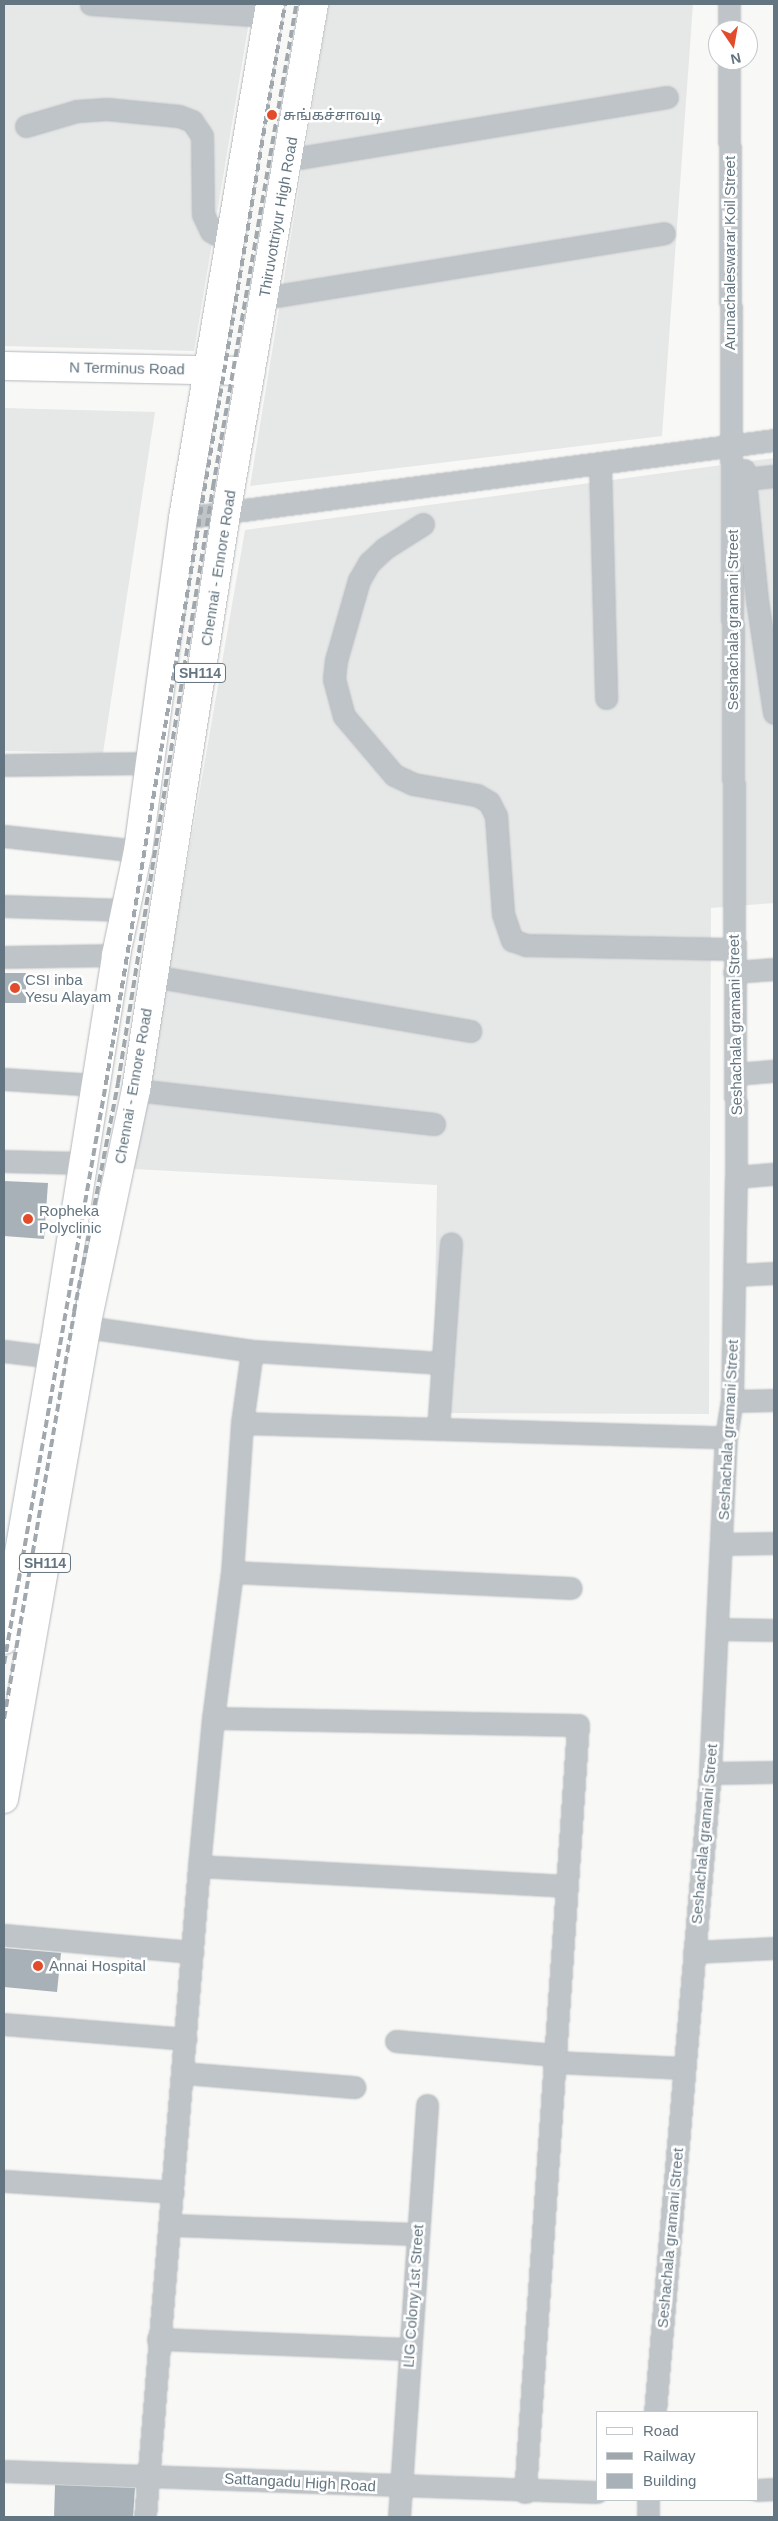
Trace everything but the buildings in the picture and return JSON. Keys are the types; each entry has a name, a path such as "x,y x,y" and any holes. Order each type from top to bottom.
{"main road":[{"name":"Thiruvottriyur High Road","path":"251,371 314,4"},
{"path":"210,370 229,242 269,10"},
{"name":"N Terminus Road","path":"4,366 251,371"},
{"name":"SH114","path":"5,1630 10,1564 52,1357 116,955 138,851 184,518 210,370"},
{"name":"Chennai - Ennore Road","path":"4,1799 86,1327 136,1090 152,976 226,514 251,371"}],"street":[{"path":"91,4 269,10"},
{"path":"729,4 729,20"},
{"name":"Arunachaleswarar Koil Street","path":"729,70 737,445"},
{"path":"288,160 667,97"},
{"path":"26,126 77,111 107,109 179,116 192,120 202,136 203,214 211,231 229,242"},
{"path":"264,298 664,233"},
{"path":"184,518 226,514 774,440"},
{"path":"737,445 745,479 766,600 774,713"},
{"name":"Seshachala gramani Street","path":"655,2411 710,1773 726,1437 732,1401 736,1177 734,949 737,445"},
{"path":"600,463 606,698"},
{"path":"745,479 774,476"},
{"path":"423,524 385,548 369,563 360,580 336,660 334,679 344,716 394,775 412,784 476,795 489,802 496,816 503,914 512,940 526,945 734,949"},
{"path":"4,765 150,763"},
{"path":"4,836 138,851"},
{"path":"4,906 126,910"},
{"path":"4,957 116,955"},
{"path":"734,972 774,969"},
{"path":"152,976 470,1031"},
{"path":"736,1074 774,1071"},
{"path":"4,1079 96,1085"},
{"path":"136,1090 434,1124"},
{"path":"4,1161 82,1163"},
{"path":"736,1177 774,1174"},
{"path":"438,1429 451,1243"},
{"path":"735,1275 774,1273"},
{"path":"86,1327 252,1351 443,1363"},
{"path":"4,1351 52,1357"},
{"path":"145,2517 146,2475 173,2192 199,1866 213,1718 232,1572 242,1423 252,1351"},
{"path":"732,1401 774,1400"},
{"path":"242,1423 726,1437"},
{"path":"721,1544 774,1543"},
{"path":"232,1572 572,1588"},
{"path":"718,1629 774,1630"},
{"path":"213,1718 578,1724 525,2492"},
{"path":"710,1773 774,1772"},
{"path":"199,1866 566,1886"},
{"path":"4,1935 192,1952"},
{"path":"694,1952 774,1948"},
{"path":"4,2024 185,2039"},
{"path":"396,2041 554,2058 684,2068"},
{"path":"183,2073 354,2087"},
{"name":"LIG Colony 1st Street","path":"399,2517 399,2487 427,2105"},
{"path":"4,2181 173,2192"},
{"path":"170,2225 418,2234"},
{"path":"158,2340 409,2349"},
{"name":"Sattangadu High Road","path":"4,2471 146,2475 525,2492 596,2492"},
{"path":"758,2490 774,2489"},
{"path":"648,2501 648,2517"}],"shaded area":[{"path":"4,4 252,4 194,351 4,346"},
{"path":"329,4 693,4 662,436 250,486"},
{"path":"4,408 155,412 103,753 4,751"},
{"path":"774,458 774,903 711,908 709,1414 433,1413 437,1185 134,1169 245,530"}],"railway":[{"path":"4,1664 106,1083 285,4"},
{"path":"4,1719 74,1312 118,1083 213,487 296,4"}],"place":[{"name":"சுங்கச்சாவடி","path":"272,115"},
{"name":"CSI inba Yesu Alayam","path":"15,988"},
{"name":"Ropheka Polyclinic","path":"28,1219"},
{"name":"Annai Hospital","path":"38,1966"}]}
